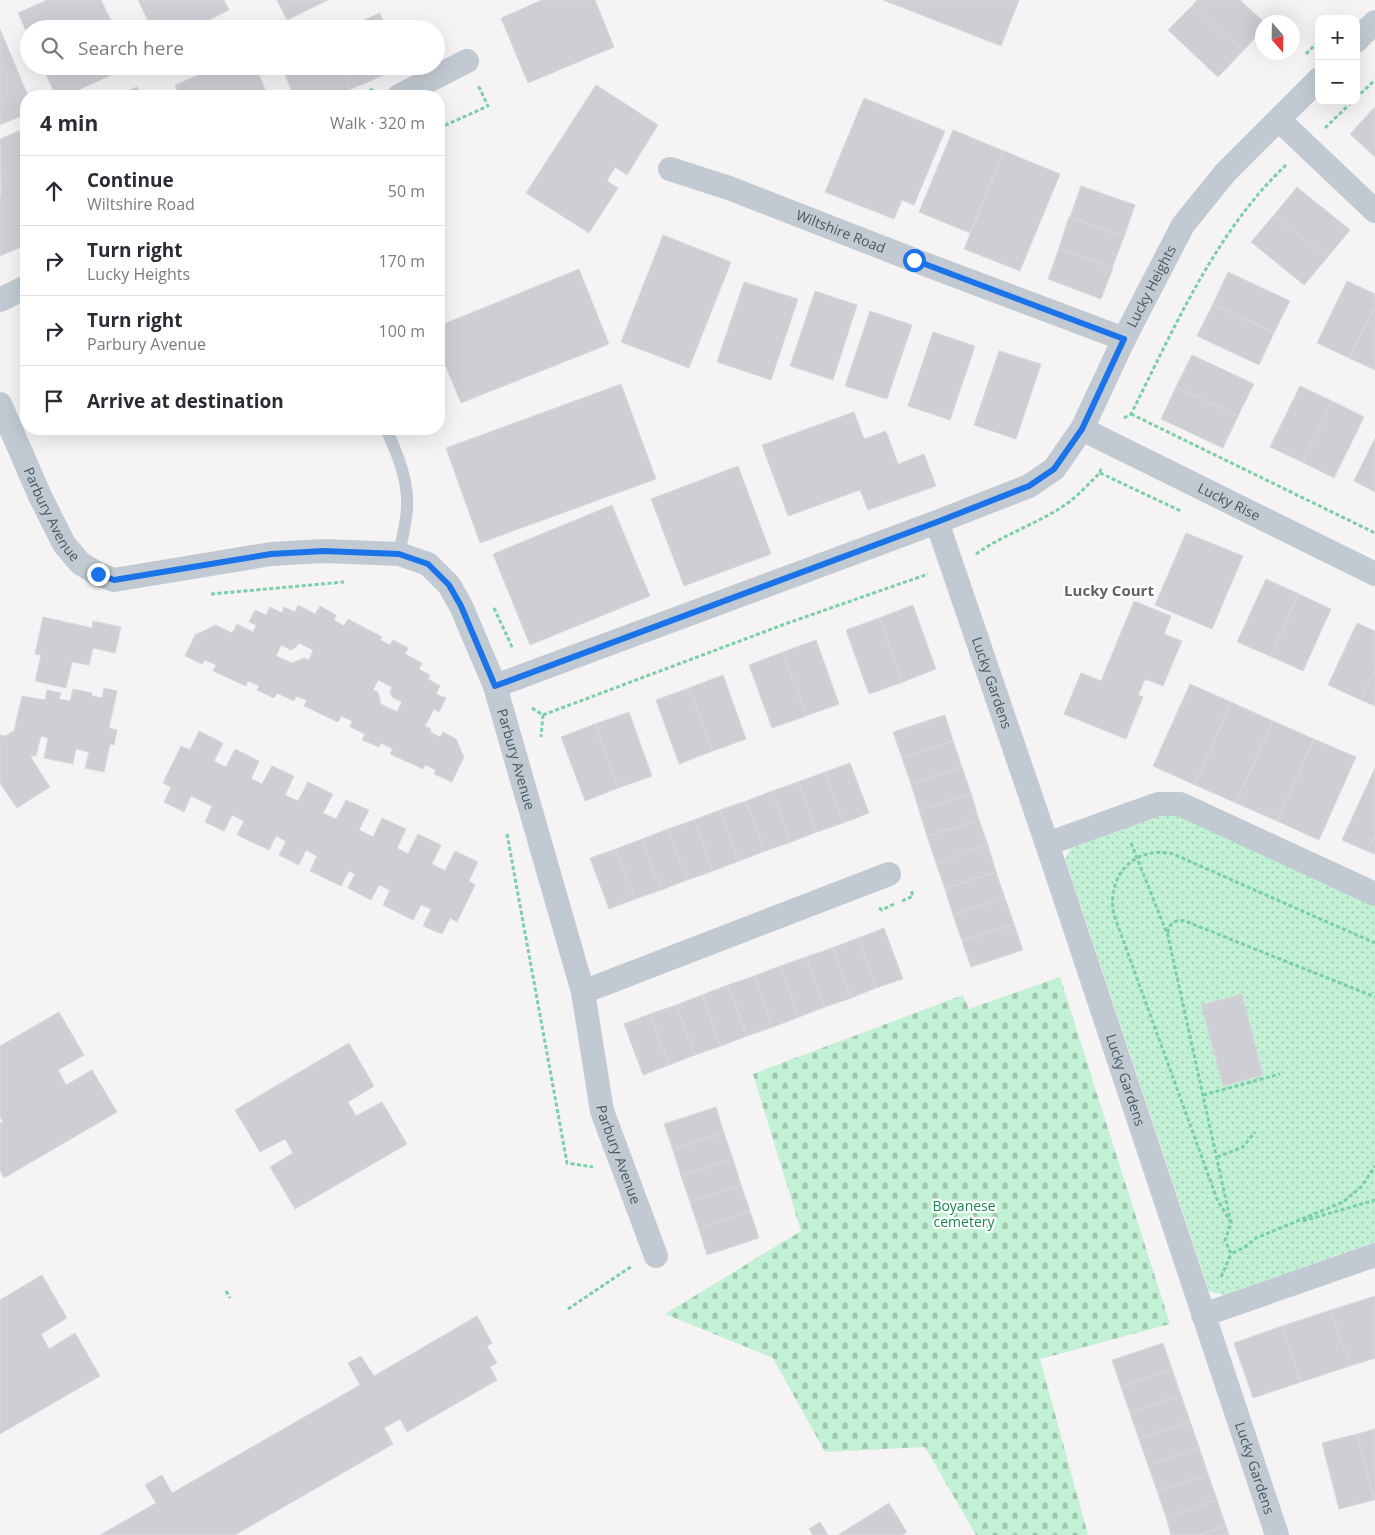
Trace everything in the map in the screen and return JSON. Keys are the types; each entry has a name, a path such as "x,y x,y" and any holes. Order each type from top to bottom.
{"street":[{"path":"1360,37 1375,22"},
{"path":"445,72 467,61"},
{"path":"410,90 439,75"},
{"name":"Lucky Heights","path":"495,686 937,522 1029,486 1054,469 1082,429 1124,339 1184,225 1225,173 1315,83"},
{"path":"1279,120 1375,211"},
{"name":"Wiltshire Road","path":"670,169 730,188 1124,339"},
{"path":"0,300 20,290"},
{"name":"Parbury Avenue","path":"0,404 40,496 64,544 80,563 98,574 114,580 271,554 324,551 399,554 428,564 449,585 461,606 495,686 583,992 602,1111 656,1256"},
{"name":"Lucky Rise","path":"1082,429 1375,574"},
{"name":"Lucky Gardens","path":"937,522 1047,844 1277,1535"},
{"path":"1047,844 1158,804 1180,804 1375,894"},
{"path":"583,992 889,874"},
{"path":"1203,1315 1375,1255"}],"lane":[{"path":"388,435 406,488 406,513 399,554"}],"path":[{"path":"1305,54 1315,45"},
{"path":"445,125 488,106 467,61"},
{"path":"1360,94 1375,80"},
{"path":"543,715 784,624 935,571 938,566 966,555 972,557 992,542 1041,519 1067,504 1100,473 1101,462 1121,420 1131,414 1170,336 1217,250 1267,183 1349,105"},
{"path":"1131,414 1375,533"},
{"path":"205,595 350,581"},
{"path":"506,828 567,1163 599,1168"},
{"path":"1130,841 1168,936 1231,1223 1224,1240 1230,1254 1245,1247 1256,1238 1349,1199 1362,1186 1375,1166"},
{"path":"1231,1223 1217,1199 1114,915 1112,900 1114,886 1123,870 1137,858 1158,852 1177,856 1375,943"},
{"path":"1168,936 1168,929 1173,923 1178,920 1185,921 1375,997"},
{"path":"1203,1095 1280,1074"},
{"path":"1217,1157 1243,1147 1255,1132"},
{"path":"1288,1226 1375,1200"},
{"path":"568,1309 634,1264 656,1256"},
{"path":"226,1291 230,1298"}],"green space":[{"path":"1176,815 1375,906 1375,1242 1224,1295 1209,1291 1065,859 1071,848 1160,816"},
{"name":"Boyanese cemetery","path":"1060,977 1170,1324 1040,1359 1088,1535 976,1535 925,1447 825,1452 773,1358 665,1314 801,1231 753,1074 963,995 969,1009"}],"building":[{"path":"47,0 101,0 111,20 21,20 18,13"},
{"path":"138,0 224,0 229,10 209,20 148,20"},
{"path":"277,0 328,0 287,20"},
{"path":"542,0 595,0 614,47 528,83 501,18"},
{"path":"883,0 1019,0 1001,46"},
{"path":"1197,0 1240,0 1256,15 1255,38 1243,51 1193,5"},
{"path":"1193,5 1243,51 1218,77 1168,30"},
{"path":"380,13 383,20 364,20"},
{"path":"0,29 25,90 20,90 20,117 0,125"},
{"path":"46,75 111,75 78,90 53,90"},
{"path":"199,75 259,75 265,90 177,90 175,85"},
{"path":"285,75 346,75 351,89 349,90 291,90"},
{"path":"346,75 384,75 351,89"},
{"path":"596,85 658,125 627,175 615,167 607,181 618,188 589,233 526,193"},
{"path":"864,98 945,131 914,205 902,200 894,219 825,192"},
{"path":"1375,107 1375,157 1350,134"},
{"path":"953,130 1004,151 970,233 919,212"},
{"path":"20,131 20,248 0,256 1,194 0,139"},
{"path":"1004,151 1060,174 1020,271 964,249"},
{"path":"1081,186 1135,205 1124,237 1070,217"},
{"path":"1297,187 1350,230 1327,258 1274,215"},
{"path":"1274,215 1327,258 1304,285 1251,242"},
{"path":"1069,217 1124,237 1112,268 1059,248"},
{"path":"663,235 731,262 689,368 621,342"},
{"path":"1059,248 1113,268 1101,299 1048,279"},
{"path":"579,269 609,344 461,403 445,364 445,324"},
{"path":"1228,272 1290,301 1274,333 1213,304"},
{"path":"1347,281 1375,294 1375,306 1349,358 1317,343"},
{"path":"744,282 798,299 771,380 717,362"},
{"path":"815,291 857,305 833,380 790,366"},
{"path":"1213,304 1274,333 1259,365 1197,336"},
{"path":"1375,306 1375,370 1349,358"},
{"path":"870,311 912,325 887,399 845,386"},
{"path":"933,332 975,346 950,420 908,406"},
{"path":"999,351 1041,364 1016,439 974,425"},
{"path":"1192,355 1254,384 1238,416 1176,387"},
{"path":"621,384 656,479 480,543 446,448"},
{"path":"1300,386 1332,401 1302,462 1270,447"},
{"path":"1176,387 1238,416 1223,448 1161,419"},
{"path":"1332,401 1364,417 1334,478 1302,462"},
{"path":"854,412 864,439 886,431 898,464 924,454 936,486 868,510 860,490 788,516 762,445"},
{"path":"1375,438 1375,492 1354,481"},
{"path":"738,466 771,554 684,586 651,499"},
{"path":"612,505 650,596 530,645 493,554"},
{"path":"1186,533 1243,556 1212,629 1155,605"},
{"path":"1266,579 1299,594 1270,656 1237,642"},
{"path":"1299,594 1331,609 1303,671 1270,656"},
{"path":"1134,601 1171,616 1164,634 1182,641 1163,686 1145,679 1138,695 1143,697 1126,739 1064,714 1081,673 1101,681"},
{"path":"298,605 315,614 320,606 336,615 334,620 344,626 348,619 382,637 380,640 390,645 393,640 408,648 405,654 422,663 419,669 430,675 428,679 440,686 436,694 446,698 439,712 434,709 425,726 431,729 430,732 440,737 443,732 456,739 464,757 452,782 434,774 436,770 425,765 423,769 390,754 393,749 381,743 379,747 362,740 365,734 350,727 352,721 341,716 338,722 304,706 307,700 296,696 294,701 277,693 274,698 257,690 259,686 248,681 246,686 213,671 216,665 205,660 202,664 185,656 195,635 216,625 232,633 237,624 253,632 256,625 249,622 255,610 266,615 270,607 282,613 284,607 295,612","holes":["299,643 313,650 309,660 304,658 292,663 276,656 281,645 291,650","378,680 392,687 390,692 392,697 402,702 397,712 381,704 378,692 373,690"]},
{"path":"913,605 936,669 903,682 879,618"},
{"path":"43,617 92,628 93,621 121,627 115,653 93,648 89,665 72,662 66,688 35,681 41,655 35,654"},
{"path":"879,618 903,682 869,694 846,630"},
{"path":"1357,623 1375,631 1375,670 1361,700 1328,685"},
{"path":"816,640 839,704 806,716 783,652"},
{"path":"783,652 806,716 772,728 749,665"},
{"path":"1375,670 1375,706 1361,700"},
{"path":"723,675 746,739 713,751 689,688"},
{"path":"1190,684 1231,702 1195,785 1153,766"},
{"path":"104,688 117,691 109,728 117,730 114,745 110,744 104,772 85,768 89,752 76,749 73,764 44,758 48,738 41,736 36,756 30,756 50,787 17,808 0,783 0,735 5,736 14,731 22,696 45,700 47,690 61,693 59,699 70,701 73,689 92,693 92,696 102,698"},
{"path":"689,688 713,751 679,764 656,700"},
{"path":"1231,702 1273,721 1236,803 1195,785"},
{"path":"629,712 652,776 618,788 595,724"},
{"path":"945,715 953,741 902,758 893,732"},
{"path":"1273,721 1314,739 1277,821 1236,803"},
{"path":"595,724 618,788 585,801 561,737"},
{"path":"199,731 223,743 214,761 226,767 235,749 259,761 251,779 262,784 272,766 294,776 285,795 298,801 308,782 333,794 323,813 336,819 346,800 369,810 359,830 373,837 382,818 406,829 397,848 408,854 418,834 441,845 432,864 445,871 455,851 478,862 469,881 475,885 457,922 450,918 442,934 423,926 431,909 421,905 413,920 383,905 390,890 379,885 371,900 348,888 355,874 349,871 341,886 310,871 317,856 306,850 299,865 279,855 286,841 276,836 269,850 237,835 244,821 232,815 224,831 205,822 212,806 191,796 184,812 164,802 171,787 163,783 181,746 190,750"},
{"path":"1314,739 1356,757 1319,840 1277,821"},
{"path":"953,741 962,767 911,784 902,758"},
{"path":"850,763 869,813 843,823 825,772"},
{"path":"962,767 971,793 919,810 911,784"},
{"path":"1375,768 1375,834 1367,851 1342,840"},
{"path":"825,772 843,823 817,832 798,782"},
{"path":"798,782 817,832 791,842 772,791"},
{"path":"772,791 791,842 765,851 746,801"},
{"path":"971,793 979,820 927,836 919,810"},
{"path":"746,801 765,851 739,861 720,810"},
{"path":"720,810 739,861 713,871 694,820"},
{"path":"694,820 713,871 687,880 668,829"},
{"path":"979,820 988,845 936,863 927,836"},
{"path":"668,829 687,880 661,890 642,839"},
{"path":"1375,834 1375,854 1367,851"},
{"path":"642,839 661,890 635,899 616,849"},
{"path":"988,845 996,872 945,889 936,863"},
{"path":"616,849 635,899 609,909 590,858"},
{"path":"996,872 1005,898 953,915 945,889"},
{"path":"1005,898 1014,924 962,941 953,915"},
{"path":"1014,924 1023,950 971,967 962,941"},
{"path":"884,928 903,979 876,988 858,938"},
{"path":"858,938 876,988 851,998 832,948"},
{"path":"832,948 851,998 825,1007 806,957"},
{"path":"806,957 825,1007 799,1017 780,966"},
{"path":"780,966 799,1017 773,1027 754,976"},
{"path":"754,976 773,1027 747,1036 728,985"},
{"path":"728,985 747,1036 721,1046 702,995"},
{"path":"1242,994 1263,1075 1223,1086 1201,1005"},
{"path":"702,995 721,1046 695,1055 676,1005"},
{"path":"676,1005 695,1055 669,1065 650,1014"},
{"path":"59,1012 84,1055 58,1070 66,1085 92,1070 117,1112 4,1178 0,1170 0,1123 3,1122 0,1117 0,1046"},
{"path":"650,1014 669,1065 643,1075 624,1024"},
{"path":"349,1043 374,1086 348,1102 356,1116 382,1102 407,1144 295,1209 270,1167 293,1153 285,1139 260,1152 235,1110"},
{"path":"716,1107 724,1133 673,1150 664,1124"},
{"path":"724,1133 733,1159 681,1176 673,1150"},
{"path":"733,1159 741,1185 690,1202 681,1176"},
{"path":"741,1185 750,1211 699,1229 690,1202"},
{"path":"750,1211 759,1238 707,1255 699,1229"},
{"path":"42,1275 67,1318 41,1334 49,1349 75,1333 100,1376 0,1434 0,1300"},
{"path":"1375,1296 1375,1358 1350,1366 1331,1310"},
{"path":"1331,1310 1350,1366 1301,1382 1282,1326"},
{"path":"477,1316 492,1343 487,1346 497,1363 490,1367 497,1380 407,1432 400,1419 384,1428 393,1444 235,1535 100,1535 156,1503 145,1485 162,1475 172,1493 360,1385 348,1363 361,1356 374,1376"},
{"path":"1282,1326 1301,1382 1253,1398 1234,1343"},
{"path":"1163,1343 1172,1369 1121,1387 1112,1360"},
{"path":"1172,1369 1181,1395 1130,1413 1121,1387"},
{"path":"1181,1395 1190,1421 1139,1439 1130,1413"},
{"path":"1190,1421 1199,1447 1148,1465 1139,1439"},
{"path":"1375,1429 1375,1500 1374,1500 1357,1434"},
{"path":"1357,1434 1374,1500 1339,1509 1322,1443"},
{"path":"1199,1447 1208,1474 1157,1491 1148,1465"},
{"path":"1208,1474 1217,1500 1166,1517 1157,1491"},
{"path":"1217,1500 1226,1526 1198,1535 1171,1535 1166,1517"},
{"path":"889,1503 907,1532 902,1535 838,1535"},
{"path":"820,1522 828,1535 813,1535 809,1529"},
{"path":"1226,1526 1229,1535 1198,1535"}],"district":[{"name":"Lucky Court","path":"1109,591"}],"route":[{"path":"98,574 114,580 271,554 324,551 399,554 428,564 449,585 461,606 495,686 1029,486 1054,469 1082,429 1124,339 914,260"}]}
